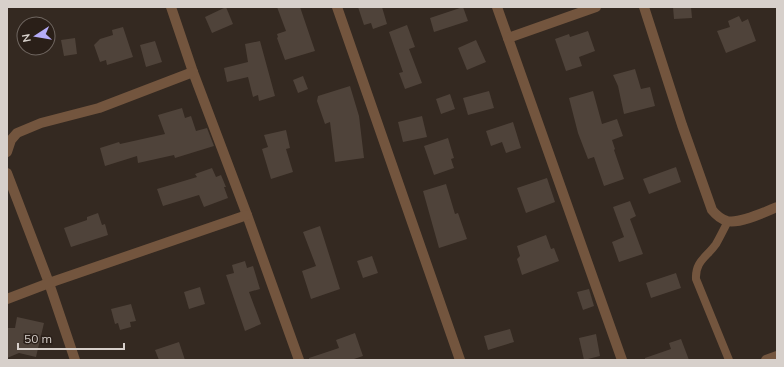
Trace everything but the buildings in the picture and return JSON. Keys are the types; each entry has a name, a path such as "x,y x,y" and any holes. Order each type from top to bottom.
{"street":[{"path":"171,7 193,72 299,360"},
{"path":"337,7 460,360"},
{"path":"496,7 622,360"},
{"path":"508,38 596,7"},
{"path":"644,7 682,125 712,210 718,217 728,221 738,221 777,207"},
{"path":"7,152 11,140 17,133 41,123 99,108 193,72"},
{"path":"7,173 49,283 75,360"},
{"path":"7,299 49,283 247,216"},
{"path":"766,360 777,356"}],"lane":[{"path":"728,221 715,244 698,264 696,279 729,360"}]}
